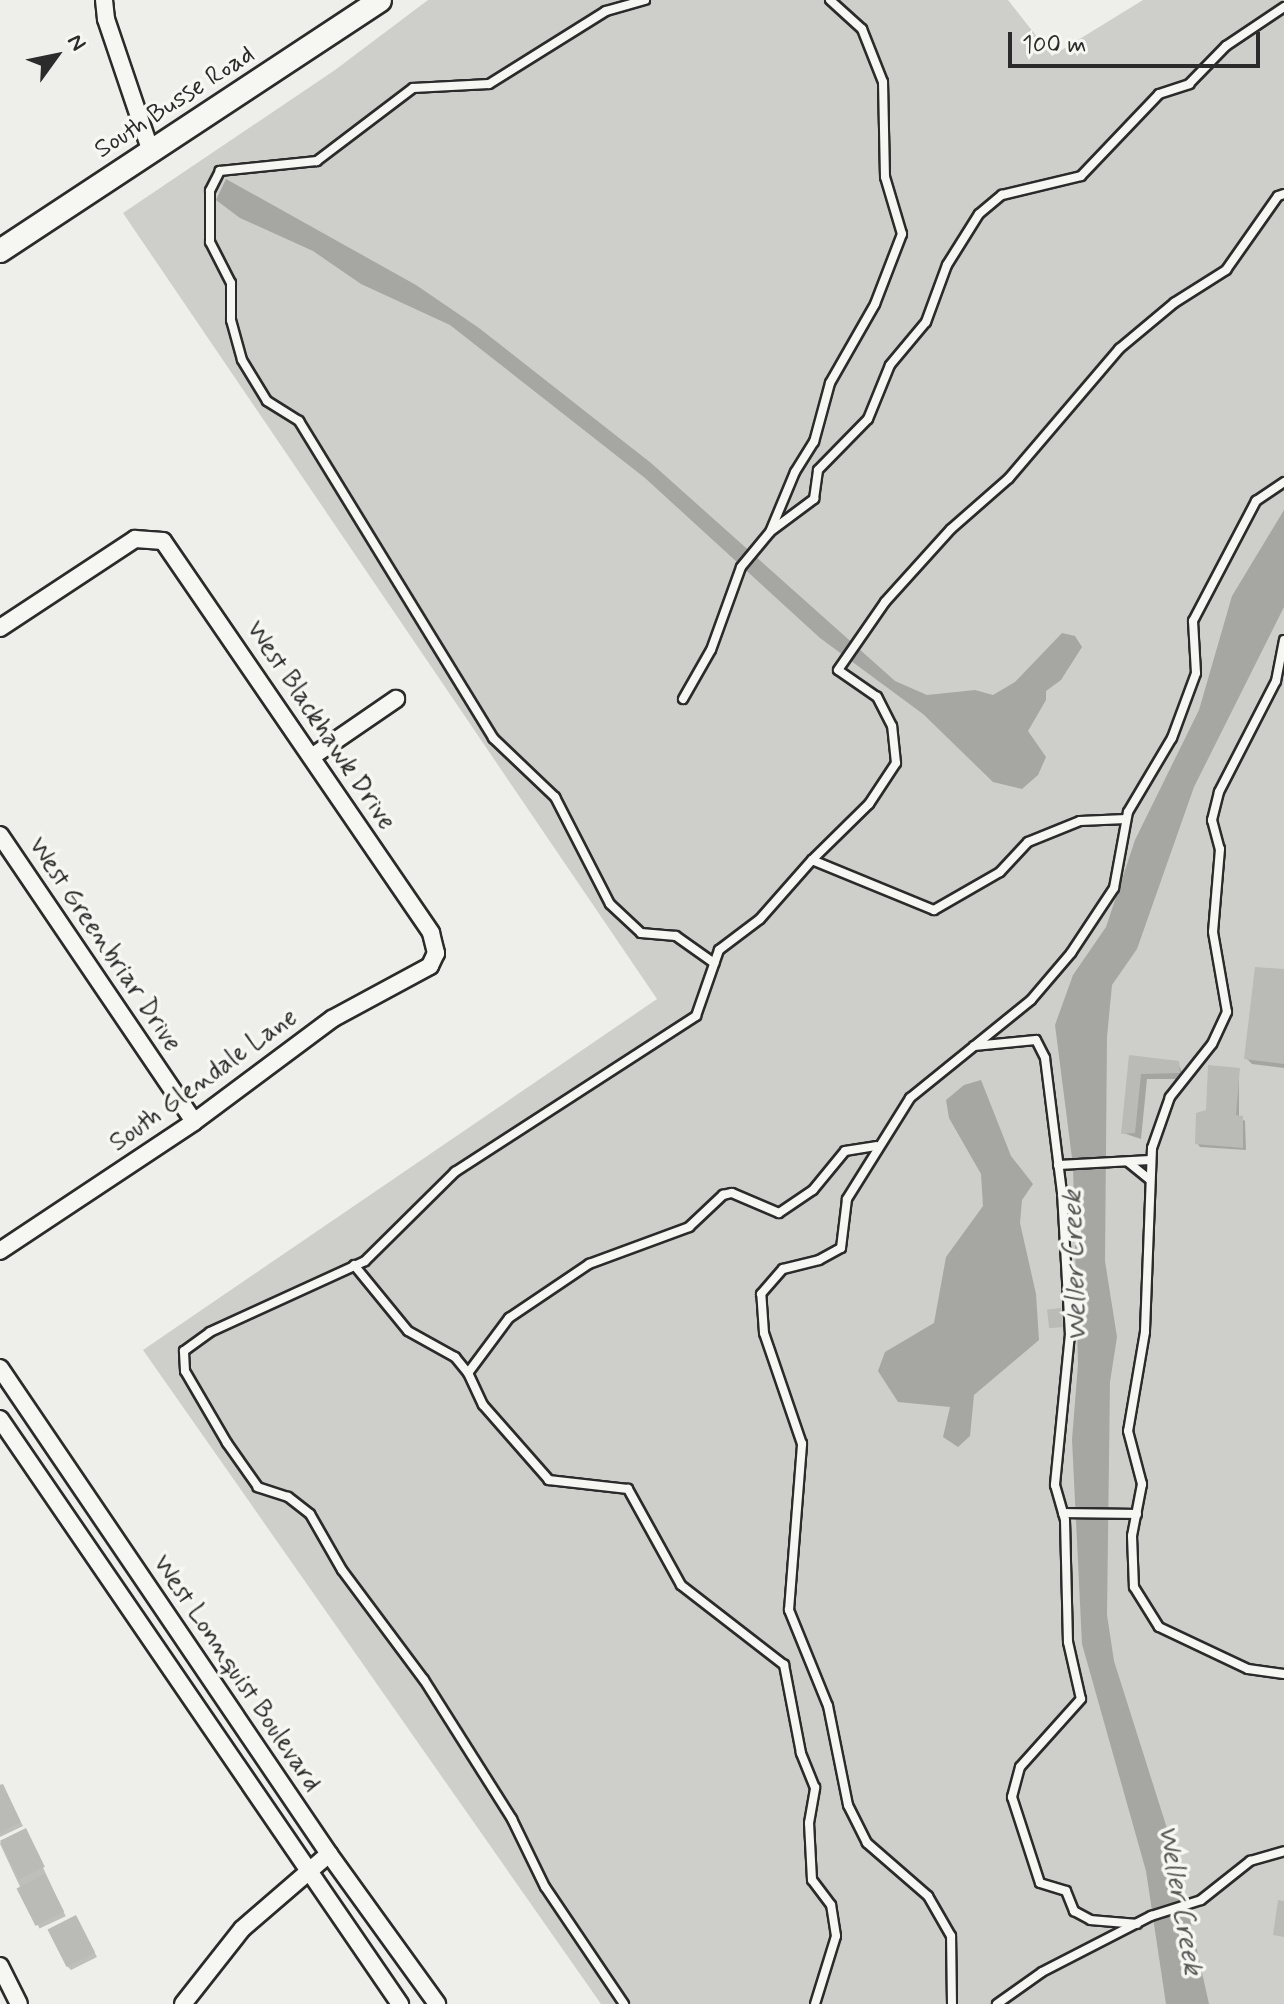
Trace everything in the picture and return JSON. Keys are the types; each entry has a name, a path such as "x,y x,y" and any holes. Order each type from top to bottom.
{"main road":[{"name":"South Busse Road","path":"0,251 380,0"}],"street":[{"path":"104,0 106,19 151,152"},
{"name":"West Blackhawk Drive","path":"0,628 135,539 152,539 170,550 431,933 436,953"},
{"path":"313,756 396,699"},
{"name":"West Greenbriar Drive","path":"0,835 194,1122"},
{"name":"South Glendale Lane","path":"0,1251 194,1122 299,1041 430,966 436,953"},
{"name":"West Lonnquist Boulevard","path":"0,1368 329,1854 437,2004"},
{"name":"West Lonnquist Boulevard","path":"0,1419 305,1872 400,2004"},
{"path":"183,2004 242,1929 329,1854"},
{"path":"0,1966 19,2004"}],"lane":[{"path":"645,0 606,11 489,84 413,88 317,161 220,171 210,191 210,242 231,283 231,320 242,360 267,401 299,421 493,738 555,797 610,904 641,933 676,936 714,963"},
{"path":"683,699 711,650 741,567 770,532 795,472 814,442 830,383 875,304 902,234 885,177 883,82 862,29 830,0"},
{"path":"770,532 814,499 818,470 868,419 890,365 926,322 947,265 979,214 1002,195 1081,176 1159,94 1189,84 1226,46 1284,7"},
{"path":"624,2004 545,1887 512,1819 424,1680 342,1570 310,1514 288,1497 258,1487 185,1371 184,1351 210,1332 365,1261 455,1172 696,1016 719,950 760,919 812,860 869,804 896,763 892,726 877,697 838,670 863,642 910,571 1009,478 1119,349 1174,303 1226,270 1278,196 1284,194"},
{"path":"952,2004 951,1936 928,1896 867,1843 848,1805 828,1706 789,1610 802,1444 764,1333 761,1294 783,1269 819,1260 841,1248 847,1199 876,1146 910,1098 1031,1000 1071,953 1114,888 1126,819 1172,738 1196,673 1193,621 1256,501 1284,482"},
{"path":"1284,640 1276,681 1219,792 1212,820 1220,849 1213,932 1227,1012 1212,1044 1170,1097 1151,1160 1145,1332 1128,1431 1142,1484 1137,1514 1134,1587 1159,1627 1248,1669 1284,1674"},
{"path":"812,860 934,910 1000,872 1028,842 1080,821 1126,819"},
{"path":"973,1046 1036,1040 1045,1058 1058,1165 1070,1334 1055,1485 1067,1513 1068,1642 1081,1699 1020,1767 1012,1797 1040,1883 1066,1891 1074,1911 1091,1920 1137,1924"},
{"path":"468,1373 509,1318 589,1264 689,1227 723,1195 732,1193 779,1213 813,1190 845,1151 876,1146"},
{"path":"1058,1165 1151,1160"},
{"path":"1124,1162 1149,1179"},
{"path":"354,1265 408,1331 455,1357 468,1373 483,1405 549,1480 628,1489 681,1585 784,1665 801,1753 815,1788 809,1823 812,1880 831,1905 836,1936 815,2004"},
{"path":"1067,1513 1137,1514"},
{"path":"997,2004 1042,1972 1151,1916 1201,1900 1250,1861 1284,1851"}],"shaded area":[{"path":"428,0 1008,0 1052,56 1143,0 1284,0 1284,2004 601,2004 143,1350 657,999 123,213 335,70"}],"water":[{"path":"226,179 416,285 479,328 651,463 895,681 927,695 975,690 993,695 1015,682 1062,633 1075,636 1082,647 1061,680 1046,691 1046,700 1028,731 1046,757 1038,775 1022,789 993,782 923,714 820,638 645,478 450,325 361,284 313,251 240,218 216,200"},
{"name":"Weller Creek","path":"1284,510 1284,607 1194,787 1137,949 1112,985 1107,1037 1105,1261 1117,1337 1110,1382 1107,1615 1114,1661 1177,1860 1209,2004 1166,2004 1146,1871 1082,1644 1072,1440 1078,1364 1073,1166 1055,1025 1073,975 1106,927 1135,840 1199,710 1232,596"},
{"path":"981,1080 1011,1156 1033,1184 1022,1200 1020,1223 1036,1294 1039,1340 974,1395 970,1436 958,1447 943,1437 950,1407 898,1402 878,1371 885,1352 934,1323 946,1257 983,1206 981,1174 949,1118 946,1100 964,1085"}],"building":[{"path":"1255,967 1284,969 1284,1064 1244,1059"},
{"path":"1129,1055 1179,1061 1180,1073 1141,1074 1135,1133 1121,1134"},
{"path":"1208,1065 1240,1068 1236,1115 1243,1116 1243,1148 1195,1144 1196,1113 1206,1110"},
{"path":"1061,1308 1063,1327 1049,1328 1047,1309"},
{"path":"3,1784 21,1822 0,1832 0,1785"},
{"path":"26,1828 45,1867 19,1879 0,1841"},
{"path":"45,1874 64,1911 36,1926 16,1889"},
{"path":"1278,1900 1284,1901 1284,1937 1273,1935"},
{"path":"76,1915 95,1952 67,1967 47,1930"}]}
